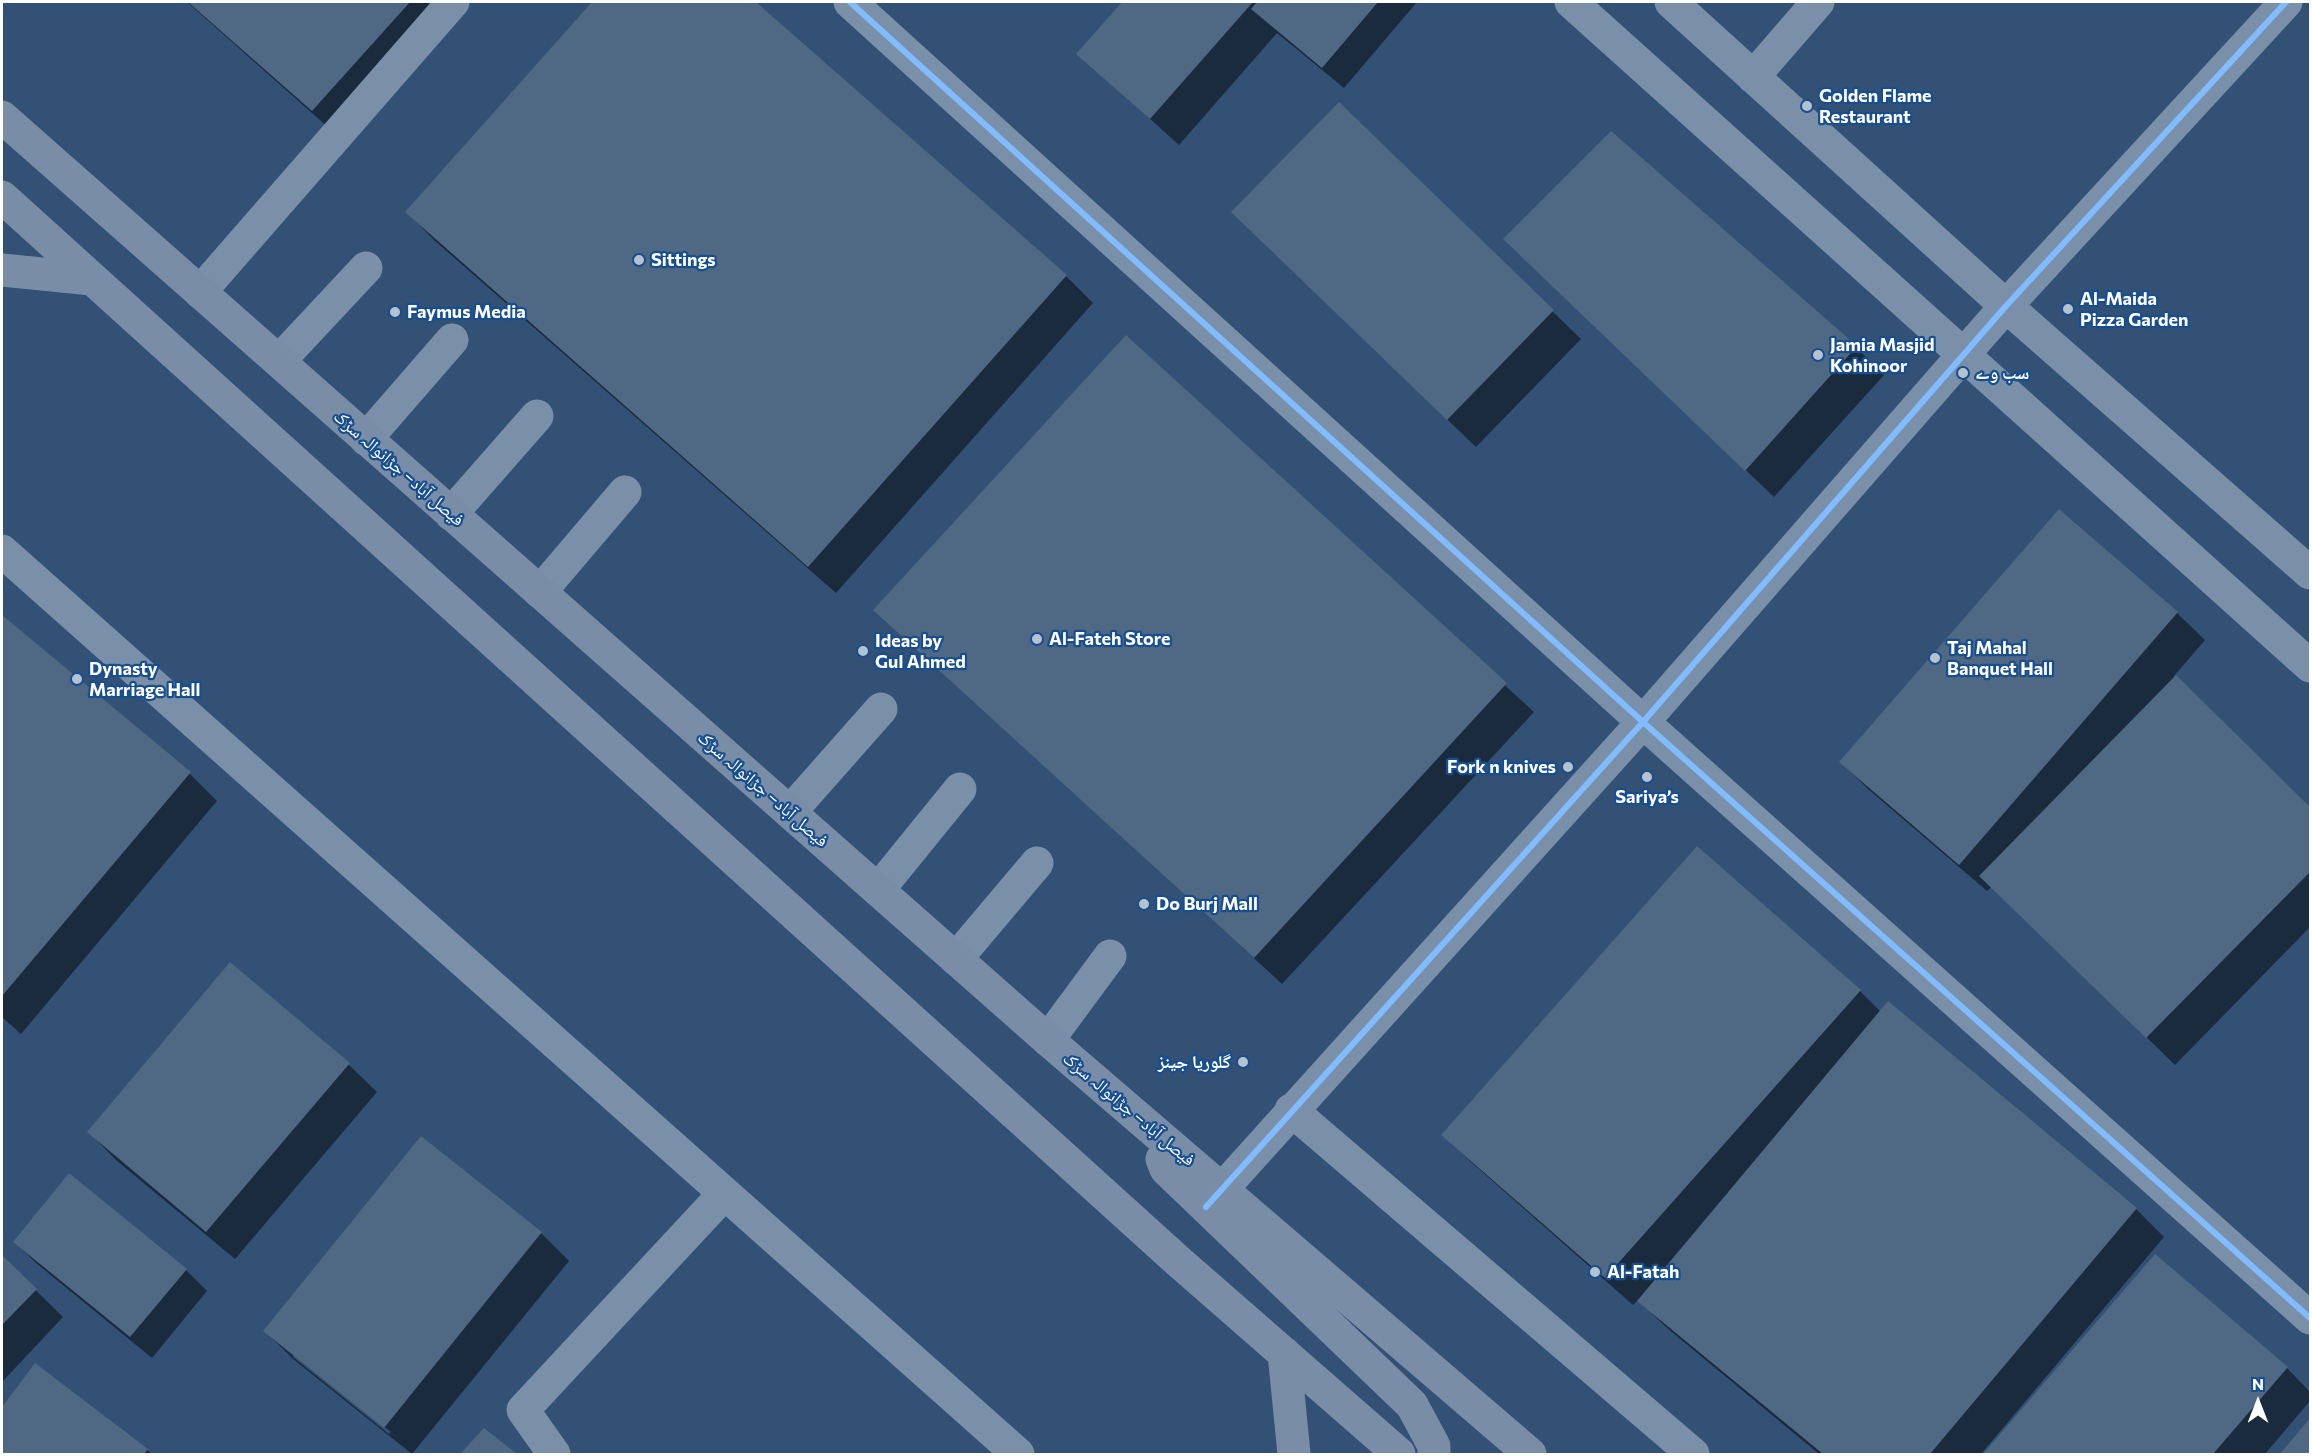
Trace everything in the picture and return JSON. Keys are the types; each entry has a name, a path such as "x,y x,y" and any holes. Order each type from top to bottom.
{"main road":[{"name":"فیصل آباد– جڑانوالہ سڑک","path":"2,117 1048,1040 1152,1129 1213,1197 1530,1455"},
{"path":"2,197 1399,1455"},
{"path":"2,270 92,279"},
{"path":"1213,1197 1412,1405 1434,1446 1434,1455"},
{"path":"1284,1353 1291,1450"}],"street":[{"path":"200,292 453,2"},
{"path":"850,2 1643,722 2310,1318"},
{"path":"1571,2 2310,666"},
{"path":"1671,2 2006,306 2310,573"},
{"path":"1753,76 1818,2"},
{"path":"1213,1197 1643,722 2006,306 2286,2"},
{"path":"279,361 366,268"},
{"path":"366,439 452,340"},
{"path":"451,514 537,416"},
{"path":"540,592 625,492"},
{"path":"2,551 1018,1455"},
{"path":"790,812 881,709"},
{"path":"878,890 960,789"},
{"path":"956,959 1037,863"},
{"path":"1048,1040 1110,956"},
{"path":"1291,1110 1693,1455"},
{"path":"554,1455 523,1410 724,1194"}],"building":[{"path":"188,2 410,2 312,111"},
{"path":"592,2 756,2 1067,275 808,567 405,212"},
{"path":"1122,2 1253,2 1150,119 1076,54"},
{"path":"1257,2 1378,2 1322,68 1251,9"},
{"path":"1339,102 1554,310 1447,420 1231,212"},
{"path":"1611,131 1857,346 1745,471 1503,239"},
{"path":"1126,335 1507,683 1254,958 873,610"},
{"path":"2059,509 2178,612 1959,865 1839,762"},
{"path":"2,615 191,772 2,996"},
{"path":"2176,675 2310,807 2310,872 2146,1038 1979,876"},
{"path":"1697,846 1861,990 1605,1278 1441,1135"},
{"path":"230,962 350,1063 206,1232 87,1132"},
{"path":"1888,1001 2137,1208 1930,1454 1823,1454 1637,1301"},
{"path":"421,1136 542,1232 384,1428 263,1331"},
{"path":"69,1173 187,1269 130,1337 13,1242"},
{"path":"2155,1254 2288,1367 2213,1454 1983,1454"},
{"path":"2,1255 37,1289 2,1325"},
{"path":"35,1363 148,1449 144,1454 2,1454 2,1407"},
{"path":"2310,1418 2310,1454 2280,1454"},
{"path":"484,1428 517,1454 460,1454"}],"cycle path":[{"path":"850,2 1643,722 2310,1318"},
{"path":"1206,1207 1643,722 2006,306 2286,2"}],"place":[{"name":"Golden Flame Restaurant","path":"1807,106"},
{"name":"Sittings","path":"639,260"},
{"name":"Al-Maida Pizza Garden","path":"2068,309"},
{"name":"Faymus Media","path":"395,312"},
{"name":"Jamia Masjid Kohinoor","path":"1818,355"},
{"name":"سب وے","path":"1963,373"},
{"name":"Al-Fateh Store","path":"1037,639"},
{"name":"Ideas by Gul Ahmed","path":"863,651"},
{"name":"Taj Mahal Banquet Hall","path":"1935,658"},
{"name":"Dynasty Marriage Hall","path":"77,679"},
{"name":"Fork n knives","path":"1568,767"},
{"name":"Sariya’s","path":"1647,777"},
{"name":"Do Burj Mall","path":"1144,904"},
{"name":"گلوریا جینز","path":"1243,1062"},
{"name":"Al-Fatah","path":"1595,1272"}]}
